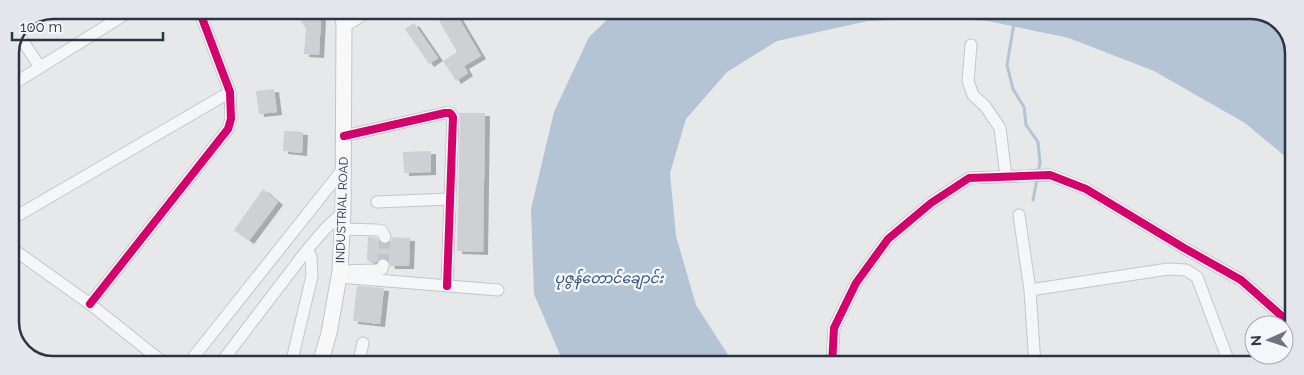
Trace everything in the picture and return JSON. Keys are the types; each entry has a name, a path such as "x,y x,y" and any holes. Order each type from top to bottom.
{"main road":[{"name":"INDUSTRIAL ROAD","path":"322,356 329,332 339,274 342,229 344,136 343,19"}],"street":[{"path":"19,80 112,19"},
{"path":"90,304 228,129 231,119 230,92 203,19"},
{"path":"21,39 40,67"},
{"path":"971,45 968,81 974,96 985,106 1000,128 1006,176"},
{"path":"19,215 230,92"},
{"path":"344,136 445,113 450,113 453,117 447,286"},
{"path":"194,356 343,169"},
{"path":"832,356 834,328 856,283 888,239 931,203 969,178 1050,175 1086,189 1241,280 1281,315"},
{"path":"376,202 450,199"},
{"path":"226,356 324,229 343,212"},
{"path":"1018,215 1030,290 1034,356"},
{"path":"342,229 377,230 382,231 385,237"},
{"path":"293,356 312,276 311,257 307,250"},
{"path":"19,253 90,304 155,356"},
{"path":"339,274 382,269 382,265"},
{"path":"1030,290 1168,269 1186,270 1197,277 1226,356"},
{"path":"339,274 498,290"},
{"path":"360,356 363,343"}],"water":[{"name":"ပုဇွန်တောင်ချောင်း","path":"608,19 921,19 868,21 777,41 727,72 686,119 670,173 676,236 696,305 729,356 561,356 534,294 531,209 554,112 589,37"},
{"name":"ပုဇွန်တောင်ချောင်း","path":"961,19 1252,19 1266,22 1274,27 1281,36 1285,50 1285,156 1245,123 1154,71 1069,38 988,21"}],"building":[{"path":"300,19 321,19 319,55 304,54 306,29"},
{"path":"438,19 459,19 481,56 464,66 468,73 456,81 443,61 457,52"},
{"path":"414,23 438,58 429,64 405,29"},
{"path":"274,89 277,112 259,114 256,91"},
{"path":"459,113 485,113 483,252 457,251"},
{"path":"284,131 303,132 302,153 283,151"},
{"path":"431,151 431,172 404,173 403,152"},
{"path":"263,189 278,202 249,241 234,230"},
{"path":"368,237 377,238 380,243 385,244 391,242 392,237 410,238 409,266 390,266 389,260 384,258 371,263 367,259"},
{"path":"357,286 384,288 380,324 353,321"}],"waterway":[{"path":"1014,23 1007,65 1013,89 1024,107 1026,125 1038,142 1040,163 1038,172"},
{"path":"1033,200 1037,179"}],"tunnel":[{"path":"383,265 385,237"}],"cycle path":[{"path":"90,304 228,129 231,119 230,92 202,19"},
{"path":"344,136 445,113 450,113 453,117 447,286"},
{"path":"832,356 834,328 856,283 888,239 931,203 969,178 1050,175 1086,189 1241,280 1281,315"}]}
